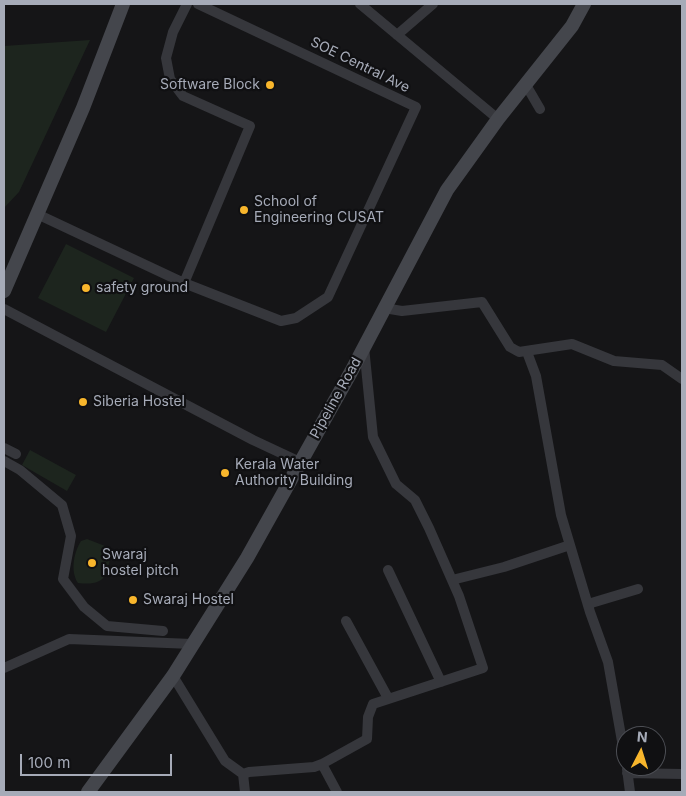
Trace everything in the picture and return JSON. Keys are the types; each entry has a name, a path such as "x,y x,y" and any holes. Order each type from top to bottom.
{"street":[{"path":"4,291 83,108 123,4"},
{"path":"37,214 184,283 250,126 183,96 170,80 166,58 173,32 187,4"},
{"name":"SOE Central Ave","path":"184,283 281,321 290,321 328,297 416,107 198,4"},
{"path":"360,4 498,120"},
{"name":"Pipeline Road","path":"88,792 173,676 247,558 364,347 447,190 498,120 572,26 584,4"},
{"path":"397,35 428,6"},
{"path":"526,85 540,109"},
{"path":"384,308 402,311 482,302 510,347 519,352 578,345 614,361 662,365 682,378"},
{"path":"4,309 253,440 300,462"},
{"path":"243,774 314,767 322,764 367,739 368,717 373,704 483,668 452,580 416,500 396,484 373,437 364,347"},
{"path":"532,351 553,478 570,545 608,662 619,726"},
{"path":"4,448 16,454"},
{"path":"4,461 20,470 62,505 71,536 63,579 84,607 108,626 163,631"},
{"path":"452,580 504,567 570,545"},
{"path":"388,570 441,682"},
{"path":"588,604 638,589"},
{"path":"346,620 388,698"},
{"path":"4,668 69,639 192,644"},
{"path":"173,676 225,761 243,774 245,792"},
{"path":"322,764 337,792"},
{"path":"666,772 682,774"},
{"path":"628,776 630,792"}],"shaded area":[{"path":"90,40 19,192 4,208 4,46"},
{"name":"safety ground","path":"66,244 134,278 106,332 38,298"},
{"path":"30,450 76,475 67,491 22,465"},
{"name":"Swaraj hostel pitch","path":"87,539 105,546 111,552 104,578 87,584 78,583 74,567 76,551 81,541"}],"place":[{"name":"Software Block","path":"270,85"},
{"name":"School of Engineering CUSAT","path":"244,210"},
{"name":"safety ground","path":"86,288"},
{"name":"Siberia Hostel","path":"83,402"},
{"name":"Kerala Water Authority Building","path":"225,473"},
{"name":"Swaraj hostel pitch","path":"92,563"},
{"name":"Swaraj Hostel","path":"133,600"}]}
